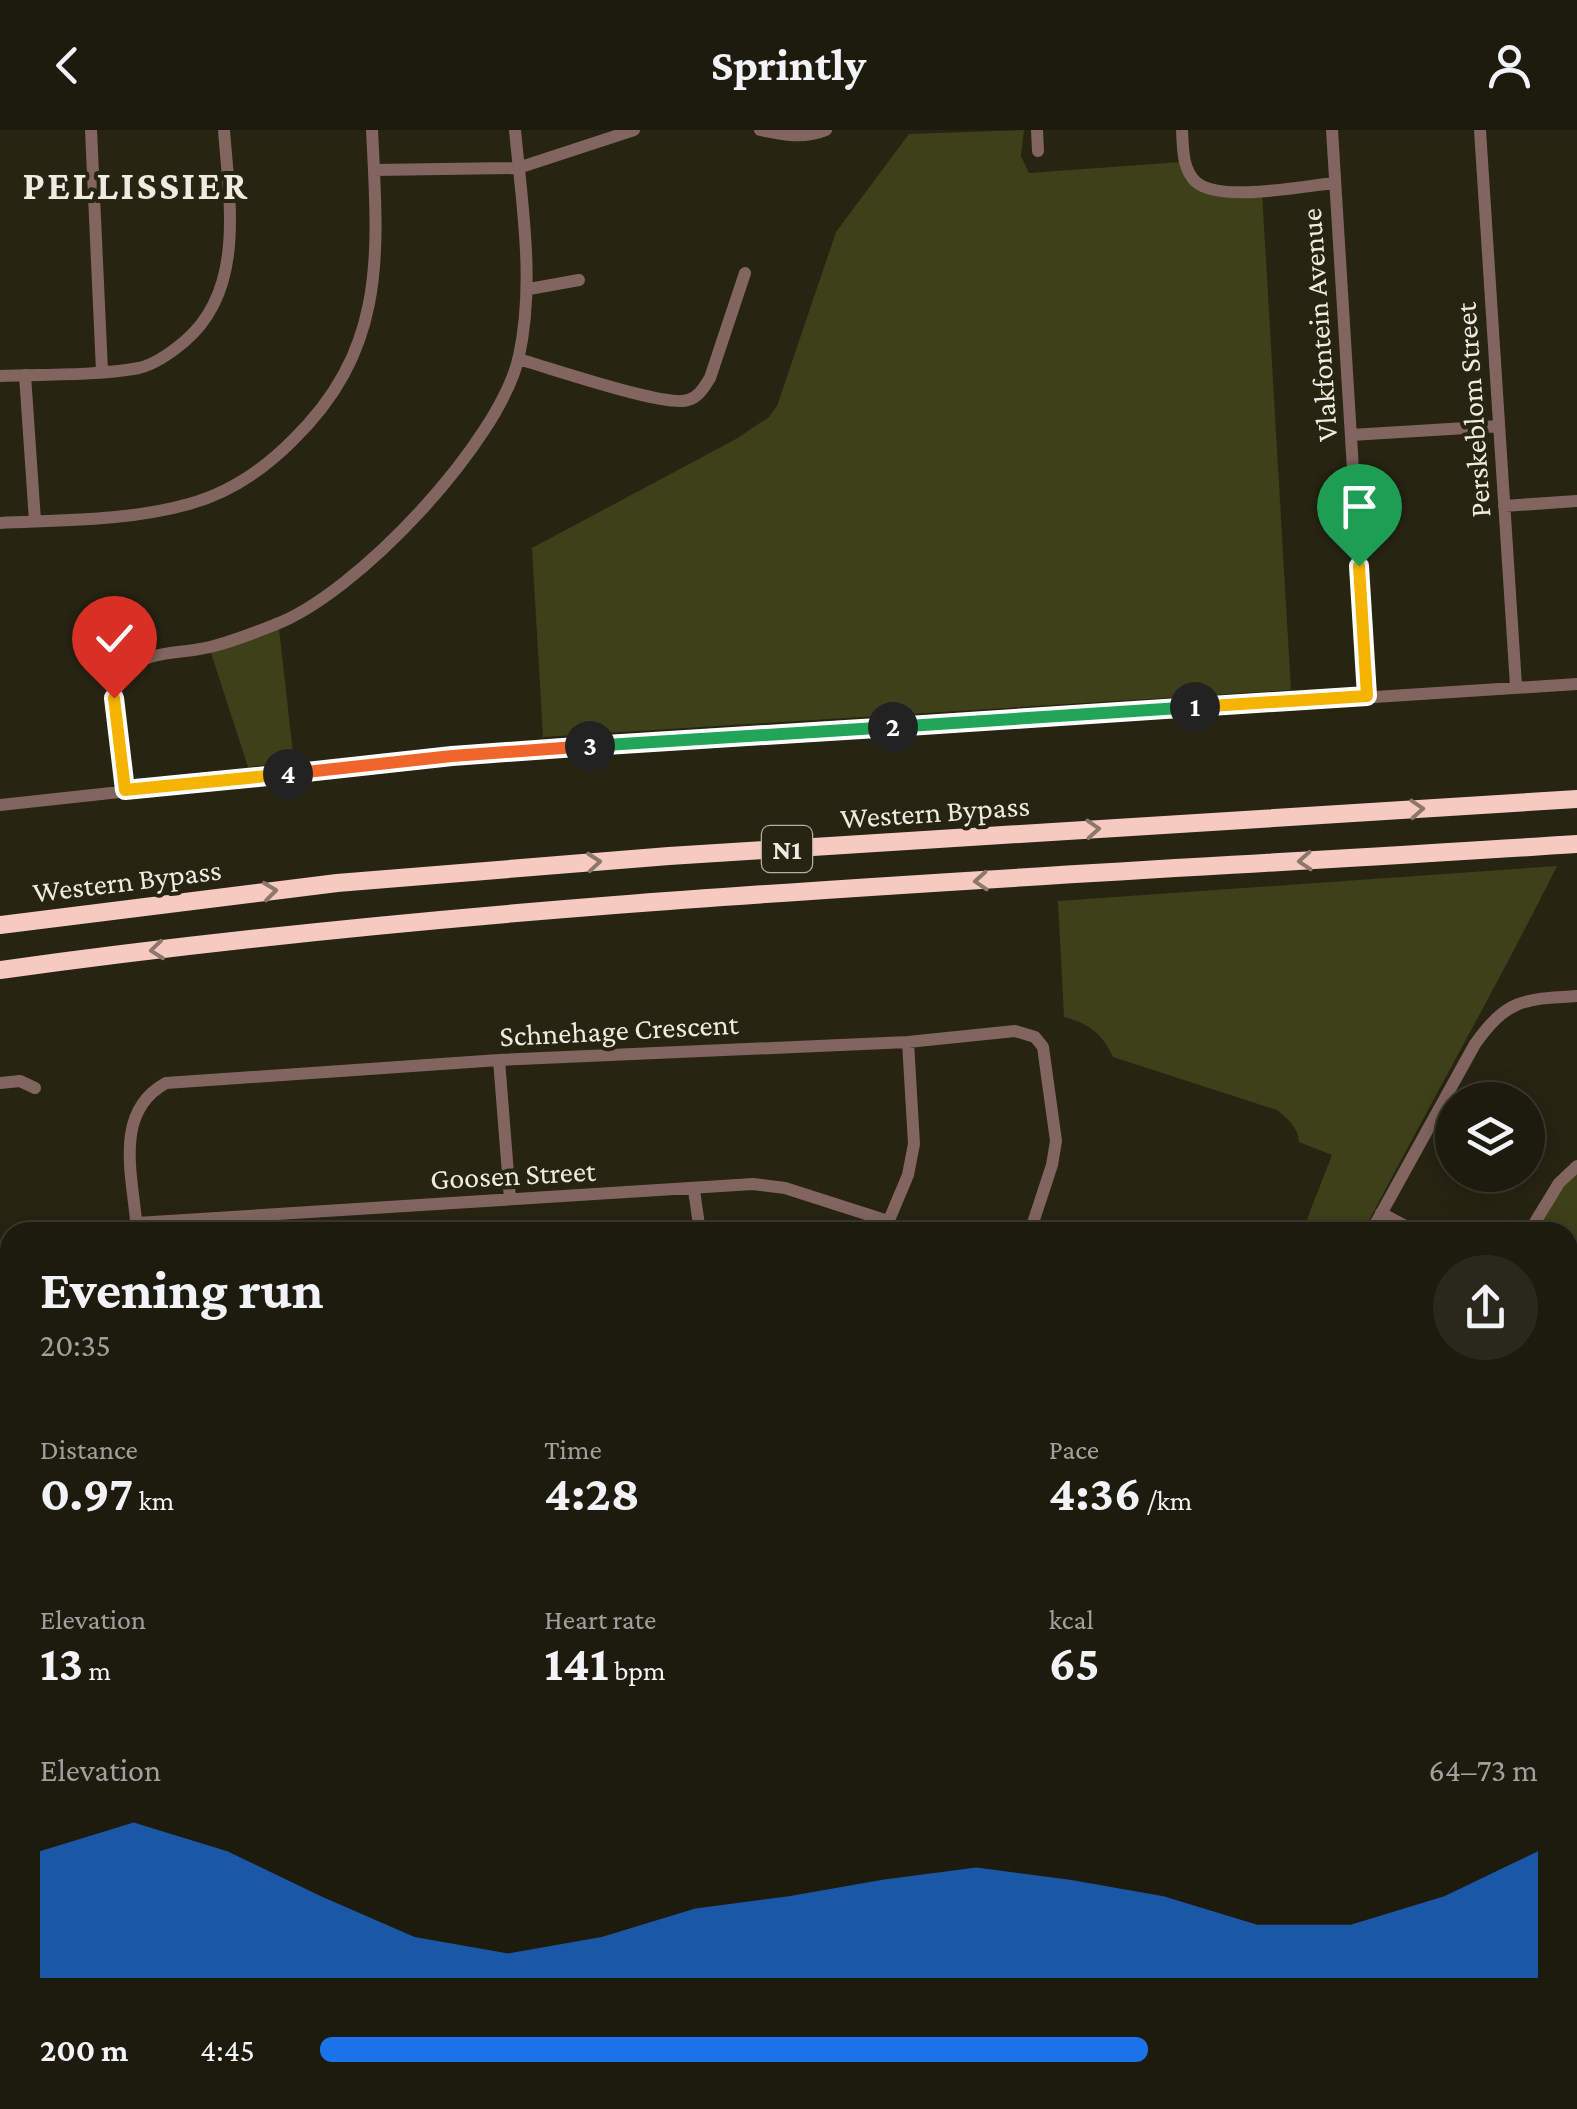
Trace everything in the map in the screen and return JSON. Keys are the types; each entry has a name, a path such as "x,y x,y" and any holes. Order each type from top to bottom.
{"highway":[{"name":"Western Bypass","path":"0,926 336,883 669,856 1577,800"},
{"name":"N1","path":"0,970 344,929 679,900 1577,844"}],"street":[{"path":"91,130 102,371"},
{"path":"0,376 142,367 170,354 201,327 220,293 228,260 230,218 224,130"},
{"path":"0,523 142,514 192,504 267,465 308,426 336,391 359,344 368,309 378,241 372,130"},
{"path":"125,790 114,698 118,680 126,669 139,660 210,647 306,610 346,581 404,528 442,484 495,410 518,359 529,289 515,130"},
{"path":"374,170 518,168 634,130"},
{"path":"760,130 790,136 826,130"},
{"path":"1037,130 1038,152"},
{"path":"1182,130 1188,169 1201,185 1230,193 1335,183"},
{"name":"Vlakfontein Avenue","path":"1332,130 1367,696"},
{"name":"Perskeblom Street","path":"1480,130 1516,686"},
{"path":"518,359 662,400 690,400 710,378 744,273"},
{"path":"529,289 579,280"},
{"path":"25,375 35,521"},
{"path":"1351,434 1499,426"},
{"path":"1504,506 1577,501"},
{"path":"0,805 452,756 1577,684"},
{"path":"1376,1222 1495,1017 1526,1001 1577,996"},
{"name":"Schnehage Crescent","path":"137,1222 130,1134 133,1114 142,1100 166,1083 499,1060 908,1042 1015,1031 1035,1037 1043,1047 1056,1140 1033,1222"},
{"path":"888,1222 908,1176 914,1144 908,1042"},
{"path":"499,1060 510,1200"},
{"path":"0,1083 20,1081 35,1088"},
{"path":"1534,1222 1559,1183 1577,1166"},
{"name":"Goosen Street","path":"217,1222 753,1184 785,1188 873,1222"},
{"path":"694,1190 699,1222"},
{"path":"1381,1213 1398,1222"}],"green space":[{"path":"1024,130 1021,156 1029,173 1181,162 1196,185 1262,192 1291,690 543,737 532,548 736,439 769,417 777,406 836,232 909,134"},
{"path":"279,629 294,762 248,767 211,653"},
{"path":"1557,866 1443,1082 1435,1082 1435,1098 1368,1222 1306,1222 1332,1155 1299,1142 1289,1120 1277,1110 1113,1057 1094,1031 1064,1017 1058,901"},
{"path":"1577,1168 1577,1222 1539,1222"}],"district":[{"name":"PELLISSIER","path":"136,185"}],"route":[{"path":"114,698 125,790 452,756 1367,696 1359,566"}]}
